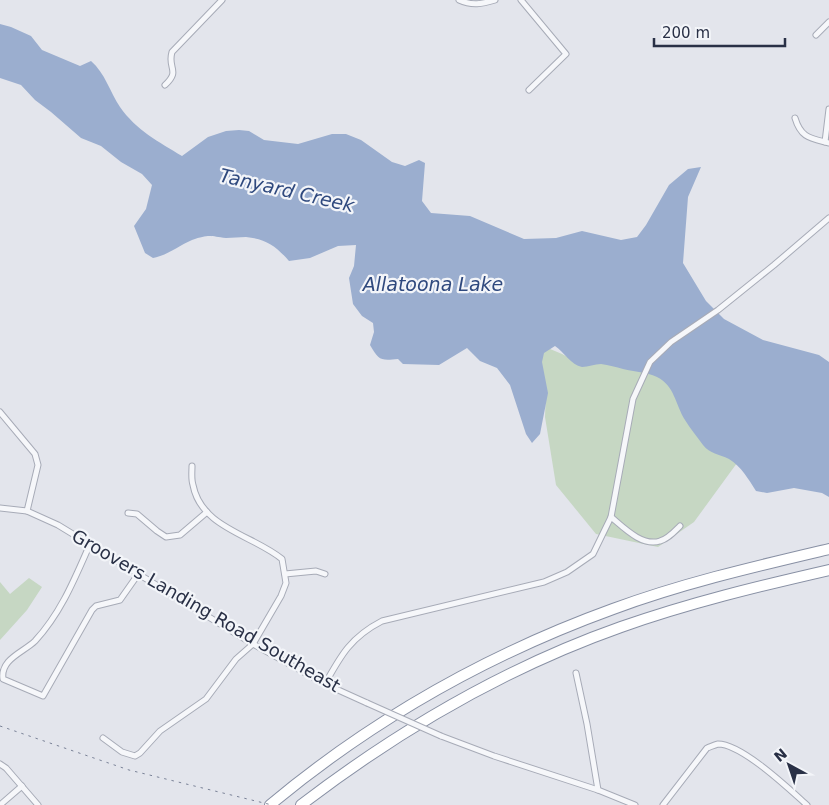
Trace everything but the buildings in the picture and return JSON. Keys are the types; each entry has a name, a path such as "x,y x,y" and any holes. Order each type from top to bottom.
{"highway":[{"path":"270,805 336,754 398,713 449,683 519,648 597,615 662,593 829,549"},
{"path":"301,805 359,762 420,722 479,690 553,654 621,627 675,609 829,570"}],"street":[{"path":"165,85 174,73 170,59 172,52 222,0"},
{"path":"459,0 471,5 484,4 495,0"},
{"path":"521,0 566,54 529,90"},
{"path":"816,35 829,22"},
{"path":"795,118 798,129 803,134 811,139 827,142 829,109"},
{"path":"325,684 342,654 354,639 366,629 382,621 544,582 567,572 593,554 611,517 633,399 650,362 671,342 718,310 829,218"},
{"path":"0,412 35,454 38,465 27,511"},
{"path":"103,738 122,752 135,756 160,731 206,699 236,660 253,644 281,596 286,583 282,559 274,552 224,526 198,502 192,484 192,466"},
{"name":"Groovers Landing Road Southeast","path":"0,508 27,511 58,525 253,644 325,684 463,746 598,790 635,805"},
{"path":"128,513 137,514 166,537 180,535 207,512"},
{"path":"611,517 630,533 645,540 655,542 662,541 680,526"},
{"path":"90,544 65,598 42,632 29,646 16,653 4,668 2,673 3,679 42,696 92,610 96,606 120,600 139,573"},
{"path":"285,574 316,571 324,574"},
{"path":"576,673 598,790"},
{"path":"664,805 707,748 716,744 728,746 773,774 807,805"},
{"path":"0,764 6,768 38,805"},
{"path":"0,805 22,786"}],"green space":[{"path":"543,346 579,363 634,365 666,375 737,463 694,522 658,547 596,534 556,485 545,417 546,392 539,363"},
{"path":"29,578 42,587 27,610 0,640 0,582 10,594"}],"water":[{"name":"Allatoona Lake","path":"0,24 31,36 42,50 80,66 91,61 104,77 126,115 148,135 182,156 208,137 226,131 249,131 264,140 298,144 332,134 346,134 361,140 392,162 405,166 419,160 425,163 422,201 431,213 470,216 524,239 556,238 582,231 621,240 637,237 669,185 688,169 701,167 688,197 683,263 706,301 724,319 763,340 819,355 829,362 829,497 822,493 794,488 767,493 756,491 737,465 703,445 685,420 668,385 663,381 649,374 607,365 578,366 555,346 544,353 542,362 548,393 540,434 532,443 526,434 510,385 497,368 480,361 467,348 439,365 403,364 398,359 387,360 378,357 370,345 374,332 373,323 362,316 353,304 349,278 354,266 356,245 338,246 310,258 289,261 275,247 259,239 206,236 192,240 168,253 153,258 145,253 134,226 146,209 152,185 142,174 121,162 101,146 81,138 35,100 21,85 0,78"}],"railway":[{"path":"0,726 129,770 272,805"}],"water label":[{"name":"Tanyard Creek","path":"287,190"}]}
